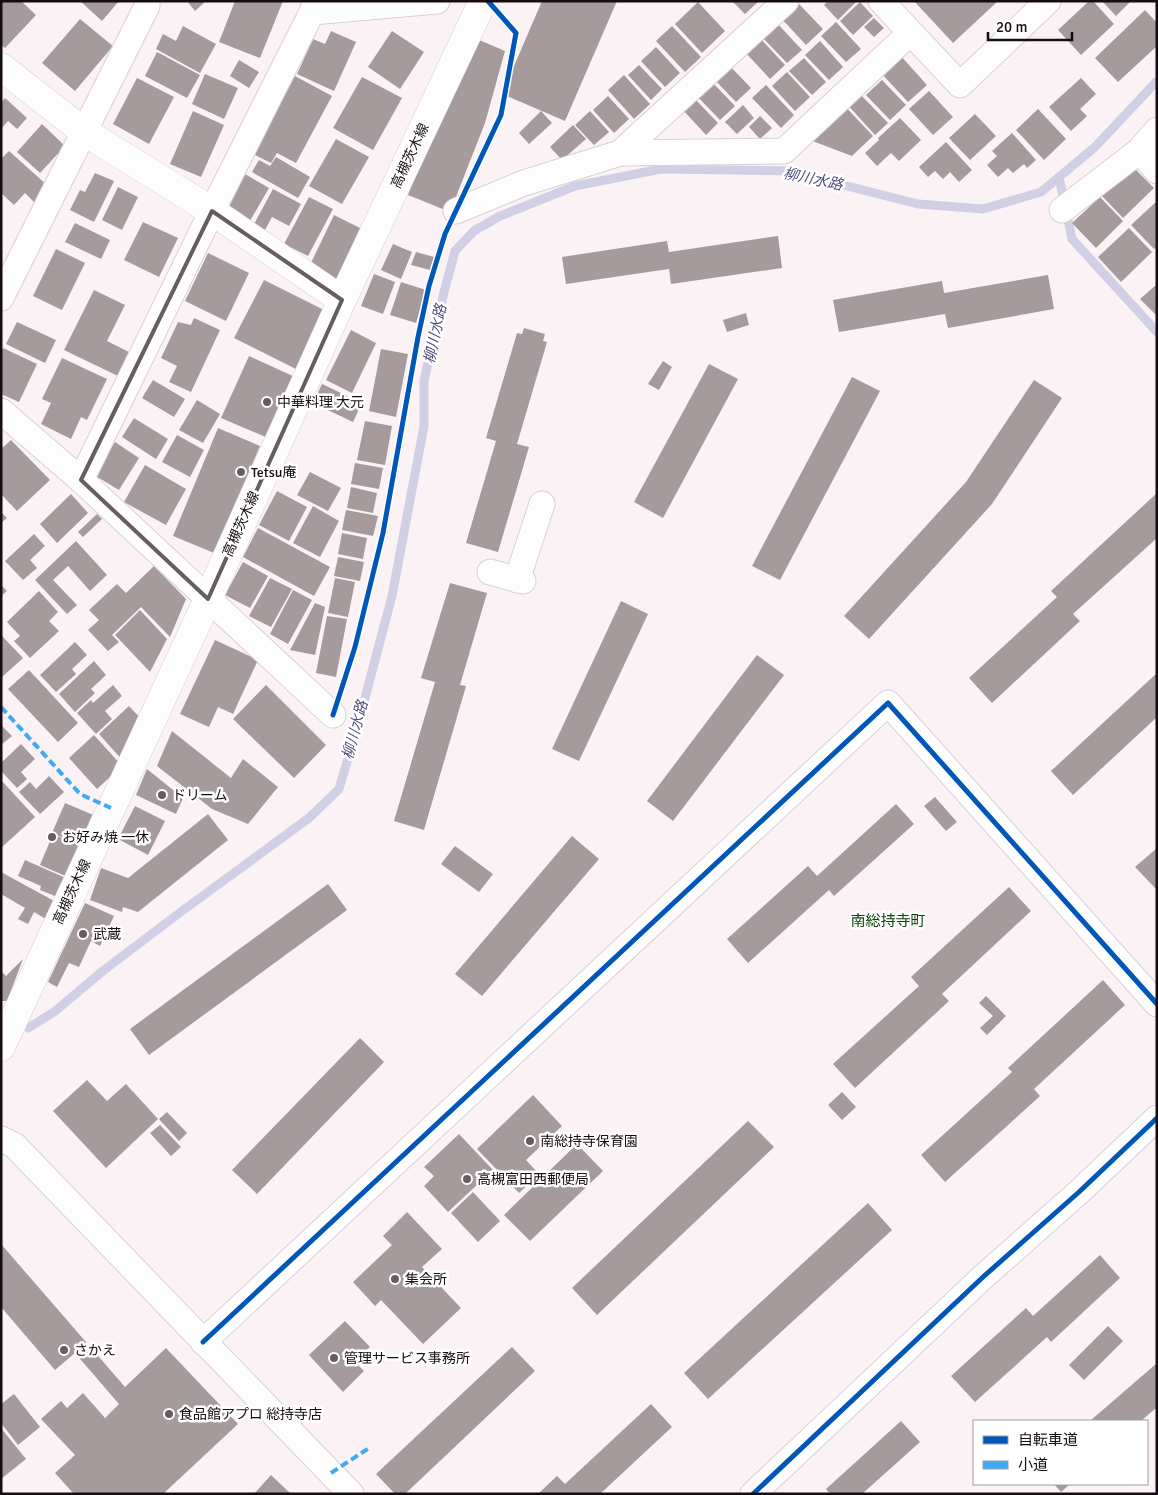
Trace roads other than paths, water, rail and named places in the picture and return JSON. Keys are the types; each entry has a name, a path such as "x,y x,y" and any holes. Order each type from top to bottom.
{"main road":[{"name":"高槻茨木線","path":"1,1047 8,1016 208,599 342,300 483,1"},
{"path":"1,67 83,131 212,212 342,300"}],"street":[{"path":"1,298 147,6 147,1"},
{"path":"81,480 314,7 436,1"},
{"path":"620,153 786,1"},
{"path":"881,1 960,85 1048,1"},
{"path":"456,211 524,183 620,153 784,151 910,33"},
{"path":"1062,210 1139,151 1157,130"},
{"path":"1139,151 1157,171"},
{"path":"3,417 81,480 333,716"},
{"path":"490,572 520,580 542,504"},
{"path":"203,1342 888,703 1157,1004"},
{"path":"753,1494 983,1277 1079,1192 1157,1118"},
{"path":"1,1139 14,1145 351,1494"}],"waterway":[{"name":"柳川水路","path":"28,1028 54,1012 104,970 309,818 339,789 392,596 424,426 424,381 443,296 455,251 474,231 498,217 575,186 661,169 788,171 918,204 983,209 1041,192 1095,147 1157,81"},
{"path":"1059,177 1072,239 1157,332"}],"place":[{"name":"中華料理 大元","path":"267,402"},
{"name":"Tetsu庵","path":"241,472"},
{"name":"ドリーム","path":"162,795"},
{"name":"お好み焼 一休","path":"52,837"},
{"name":"武蔵","path":"83,934"},
{"name":"南総持寺保育園","path":"530,1141"},
{"name":"高槻富田西郵便局","path":"467,1179"},
{"name":"集会所","path":"395,1279"},
{"name":"さかえ","path":"64,1350"},
{"name":"管理サービス事務所","path":"334,1358"},
{"name":"食品館アプロ 総持寺店","path":"169,1414"}],"district":[{"name":"南総持寺町","path":"888,921"}]}
